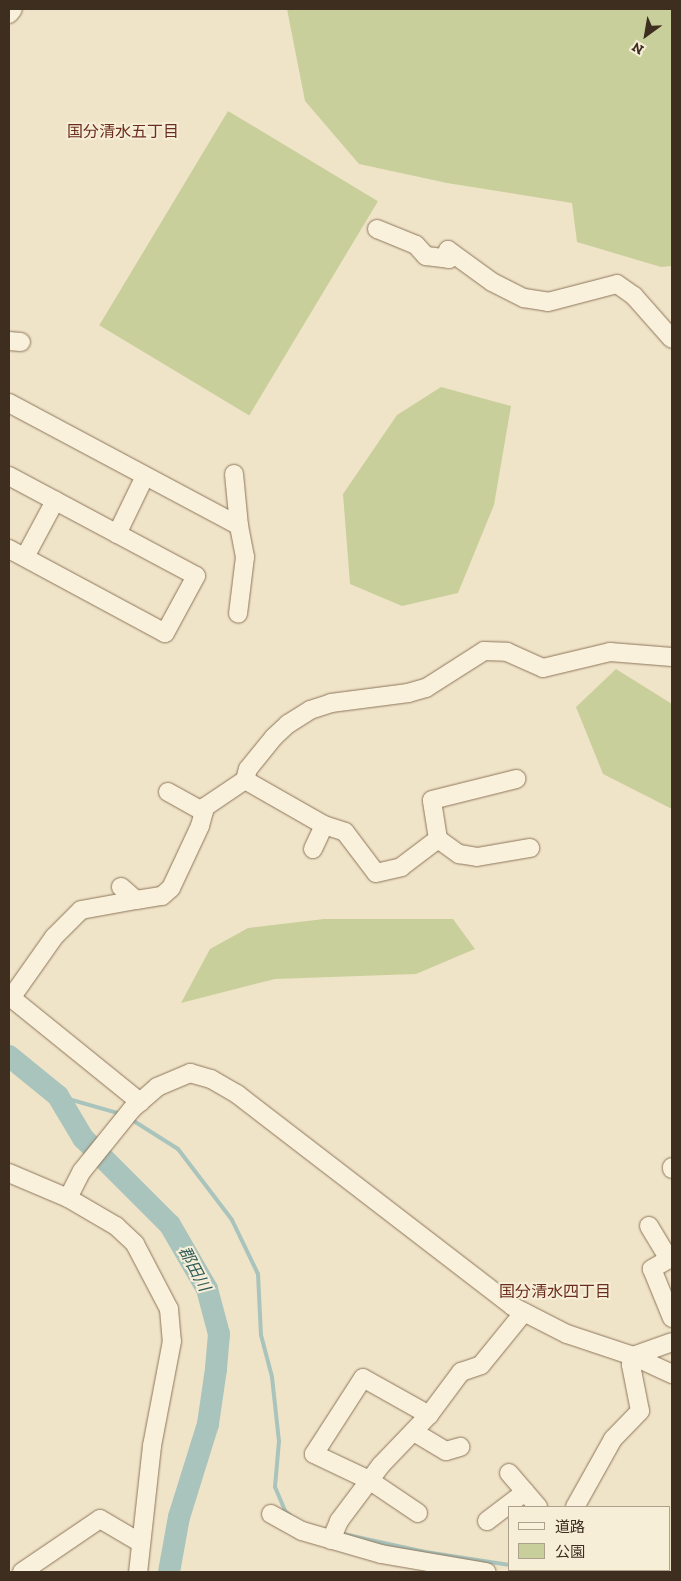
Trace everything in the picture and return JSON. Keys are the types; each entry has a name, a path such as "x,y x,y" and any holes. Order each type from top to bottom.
{"street":[{"path":"9,14 13,9"},
{"path":"376,229 416,244 426,256 449,259 448,250 492,282 524,298 548,302 617,284 634,296 672,339"},
{"path":"9,402 239,526"},
{"path":"234,474 239,526 245,557 238,614"},
{"path":"9,476 196,576 165,633 9,549"},
{"path":"117,534 145,476"},
{"path":"24,557 55,502"},
{"path":"136,1105 10,997 54,937 81,910 162,896 171,888 205,807 245,780 248,769 274,737 288,724 310,710 331,703 408,693 426,688 484,651 506,652 543,668 610,652 672,657"},
{"path":"516,779 432,800 438,838 459,854 477,857 530,848"},
{"path":"245,780 324,825 345,832 376,873 401,867 438,838"},
{"path":"168,792 204,812"},
{"path":"313,849 324,825"},
{"path":"121,887 136,900"},
{"path":"68,1198 82,1171 136,1105 157,1087 190,1073 211,1079 237,1094 524,1312 567,1334 633,1356 672,1374"},
{"path":"9,1173 68,1198 116,1226 135,1244 169,1309 172,1341 152,1446 139,1542 138,1572"},
{"path":"649,1226 669,1259 652,1269 672,1318"},
{"path":"333,1535 369,1480 429,1415 461,1372 481,1366 524,1312"},
{"path":"633,1356 672,1342"},
{"path":"576,1506 613,1439 640,1411 630,1366 633,1356"},
{"path":"418,1513 369,1480 314,1454 363,1378 429,1415"},
{"path":"414,1432 446,1451 460,1447"},
{"path":"509,1473 537,1506"},
{"path":"487,1521 525,1492"},
{"path":"271,1514 302,1531 333,1535 381,1554 486,1572"},
{"path":"22,1572 100,1519 139,1542"}],"green space":[{"path":"287,9 672,9 672,266 661,267 577,242 572,203 447,183 359,164 305,101"},
{"path":"228,111 378,201 249,415 99,325"},
{"path":"441,387 511,406 494,505 458,593 402,606 350,584 343,494 397,415"},
{"path":"616,669 672,704 672,809 603,774 576,707"},
{"path":"324,919 453,919 475,949 416,974 275,979 181,1003 210,949 248,928"}],"waterway":[{"name":"郡田川","path":"9,1056 58,1096 83,1138 170,1225 207,1289 219,1334 216,1369 208,1424 179,1517 169,1572"},
{"path":"58,1096 121,1114"},
{"path":"129,1118 178,1149 232,1220 258,1274 261,1335 272,1377 279,1441 275,1487 285,1511 290,1515"},
{"path":"343,1534 425,1552 508,1565"}],"district":[{"name":"国分清水五丁目","path":"123,132"},
{"name":"国分清水四丁目","path":"555,1292"}]}
